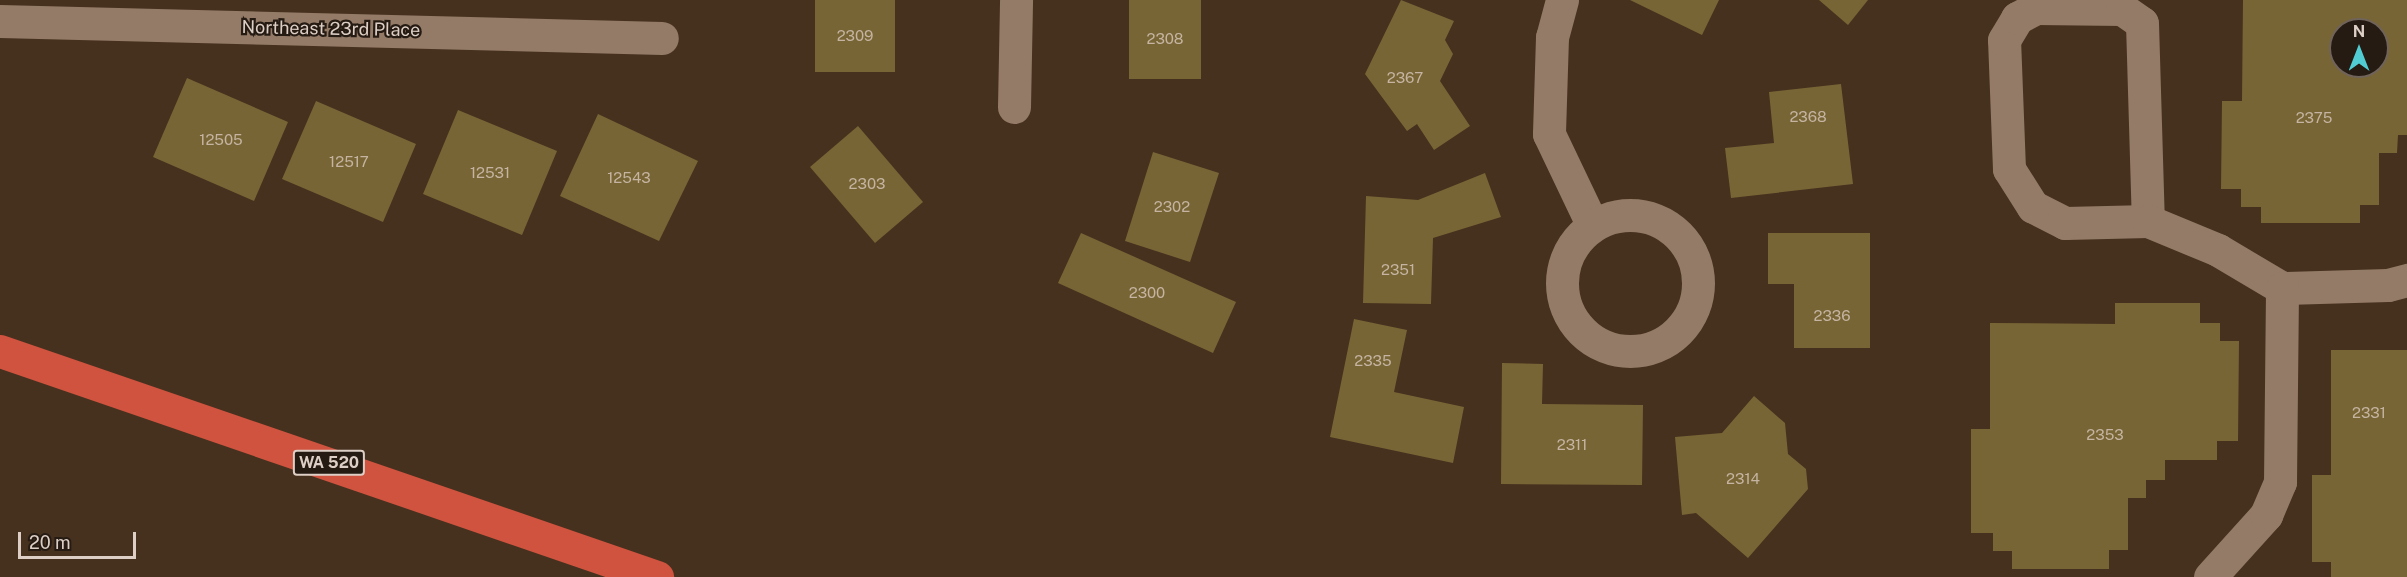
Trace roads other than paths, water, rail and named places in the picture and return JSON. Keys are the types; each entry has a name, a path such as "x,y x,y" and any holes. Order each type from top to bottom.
{"highway":[{"name":"WA 520","path":"0,351 657,577"}],"street":[{"path":"1014,106 1016,0"},
{"path":"1562,0 1552,36 1549,134 1592,224"},
{"path":"2148,221 2142,23 2122,9 2036,8 2017,18 2004,40 2009,169 2033,207 2065,223 2148,221 2218,250 2282,288 2388,285 2407,280"},
{"name":"Northeast 23rd Place","path":"0,21 662,38"},
{"path":"1631,213 1647,216 1686,243 1696,265 1698,289 1688,320 1658,346 1614,350 1588,338 1571,320 1562,295 1562,271 1574,241 1592,224 1631,213"},
{"path":"2210,577 2266,515 2280,482 2282,288"}]}
